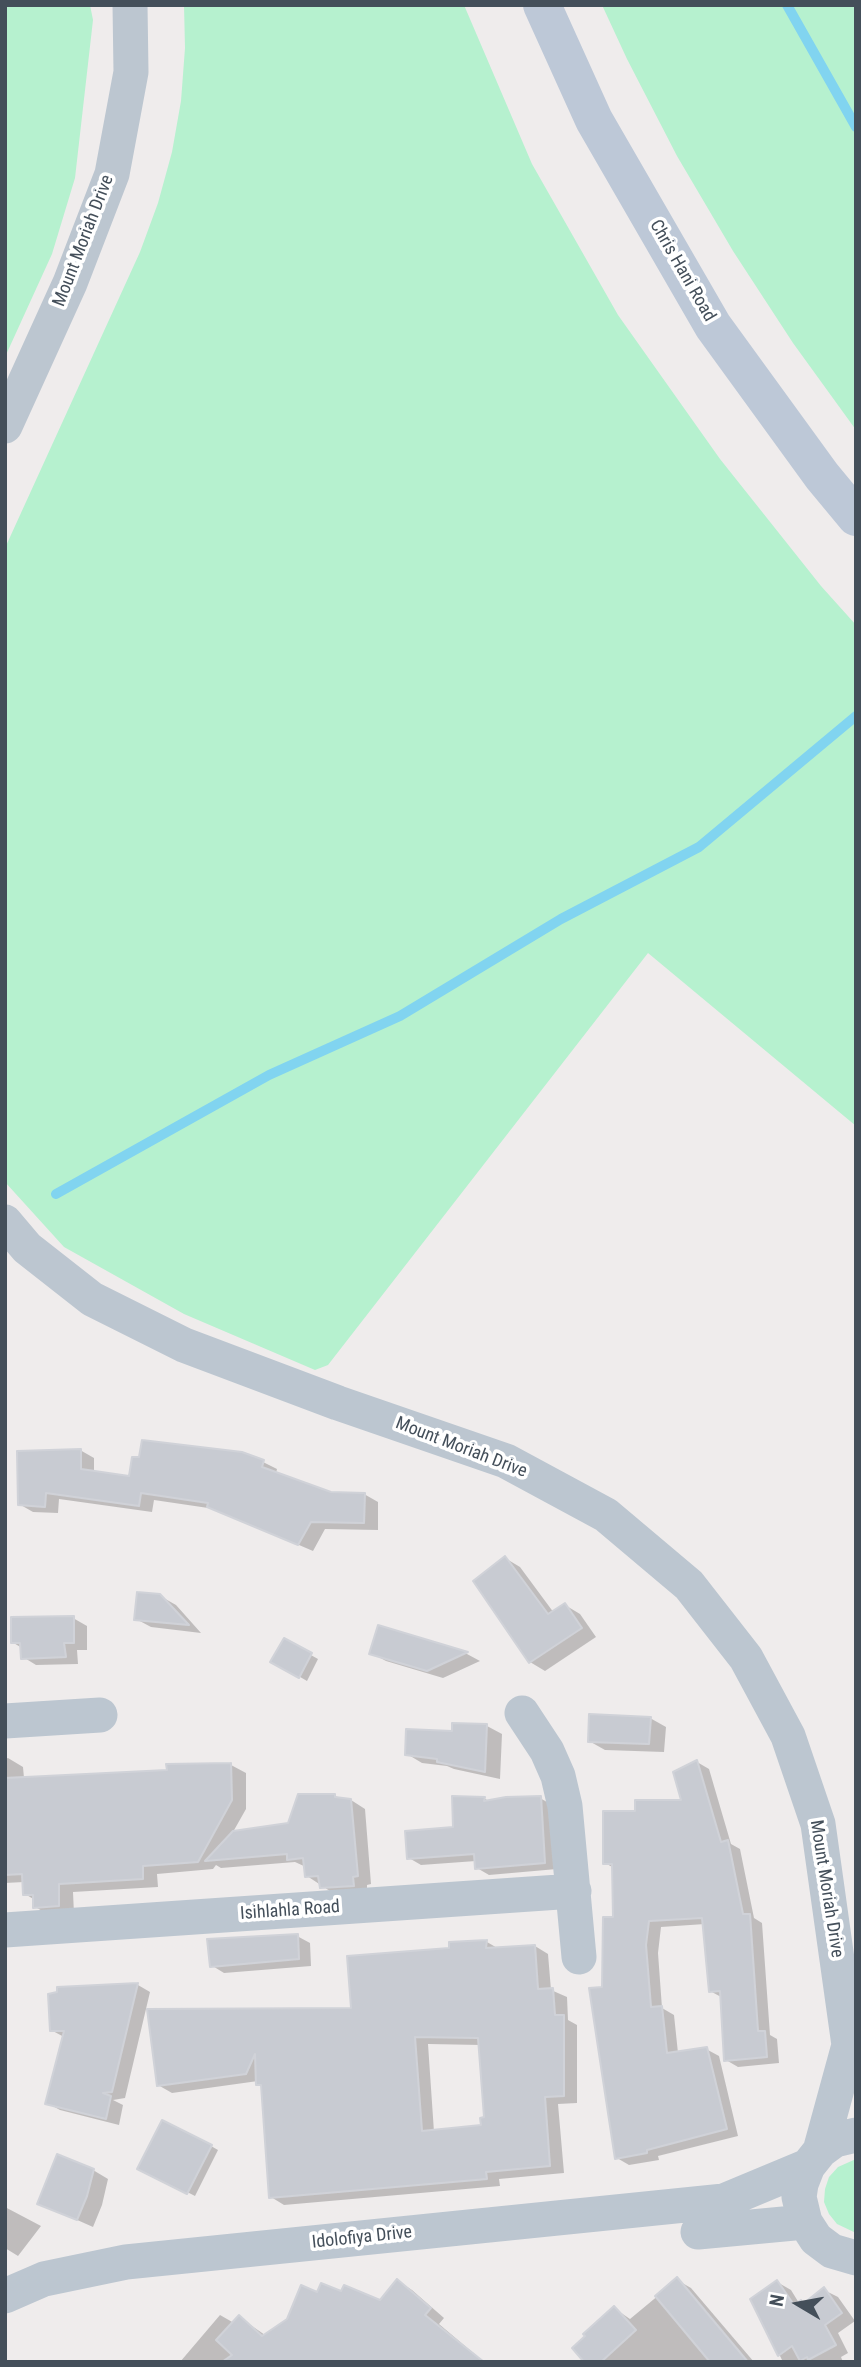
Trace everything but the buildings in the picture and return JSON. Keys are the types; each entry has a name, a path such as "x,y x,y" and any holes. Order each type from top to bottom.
{"main road":[{"name":"Chris Hani Road","path":"542,5 594,120 713,326 822,476 856,517"}],"street":[{"name":"Mount Moriah Drive","path":"5,426 70,284 112,174 131,72 130,5"},
{"name":"Mount Moriah Drive","path":"5,1222 27,1248 92,1300 184,1345 338,1403 506,1461 606,1515 689,1585 746,1658 788,1736 818,1824 852,2053 814,2158 801,2184 799,2197 805,2222"},
{"path":"522,1713 547,1751 558,1776 570,1842 579,1957"},
{"path":"5,1721 100,1715"},
{"name":"Isihlahla Road","path":"5,1930 574,1891"},
{"path":"814,2158 835,2140 856,2134"},
{"name":"Idolofiya Drive","path":"5,2296 44,2279 126,2262 724,2201 814,2158"},
{"name":"Idolofiya Drive","path":"724,2201 698,2232 805,2222"},
{"path":"805,2222 816,2239 832,2251 856,2258"}],"green space":[{"path":"5,5 90,5 93,20 75,178 52,254 5,357"},
{"path":"184,5 464,5 532,164 618,315 720,459 821,586 856,625 856,1126 648,953 328,1365 315,1370 184,1314 64,1247 5,1182 5,548 140,252 158,203 172,152 181,101 185,48"},
{"path":"602,5 856,5 856,430 793,343 733,251 677,156"},
{"path":"856,2159 856,2233 837,2224 824,2202 829,2177 838,2167"}],"waterway":[{"path":"787,5 856,127"},
{"path":"56,1194 269,1075 400,1016 561,919 699,847 856,716"}]}
